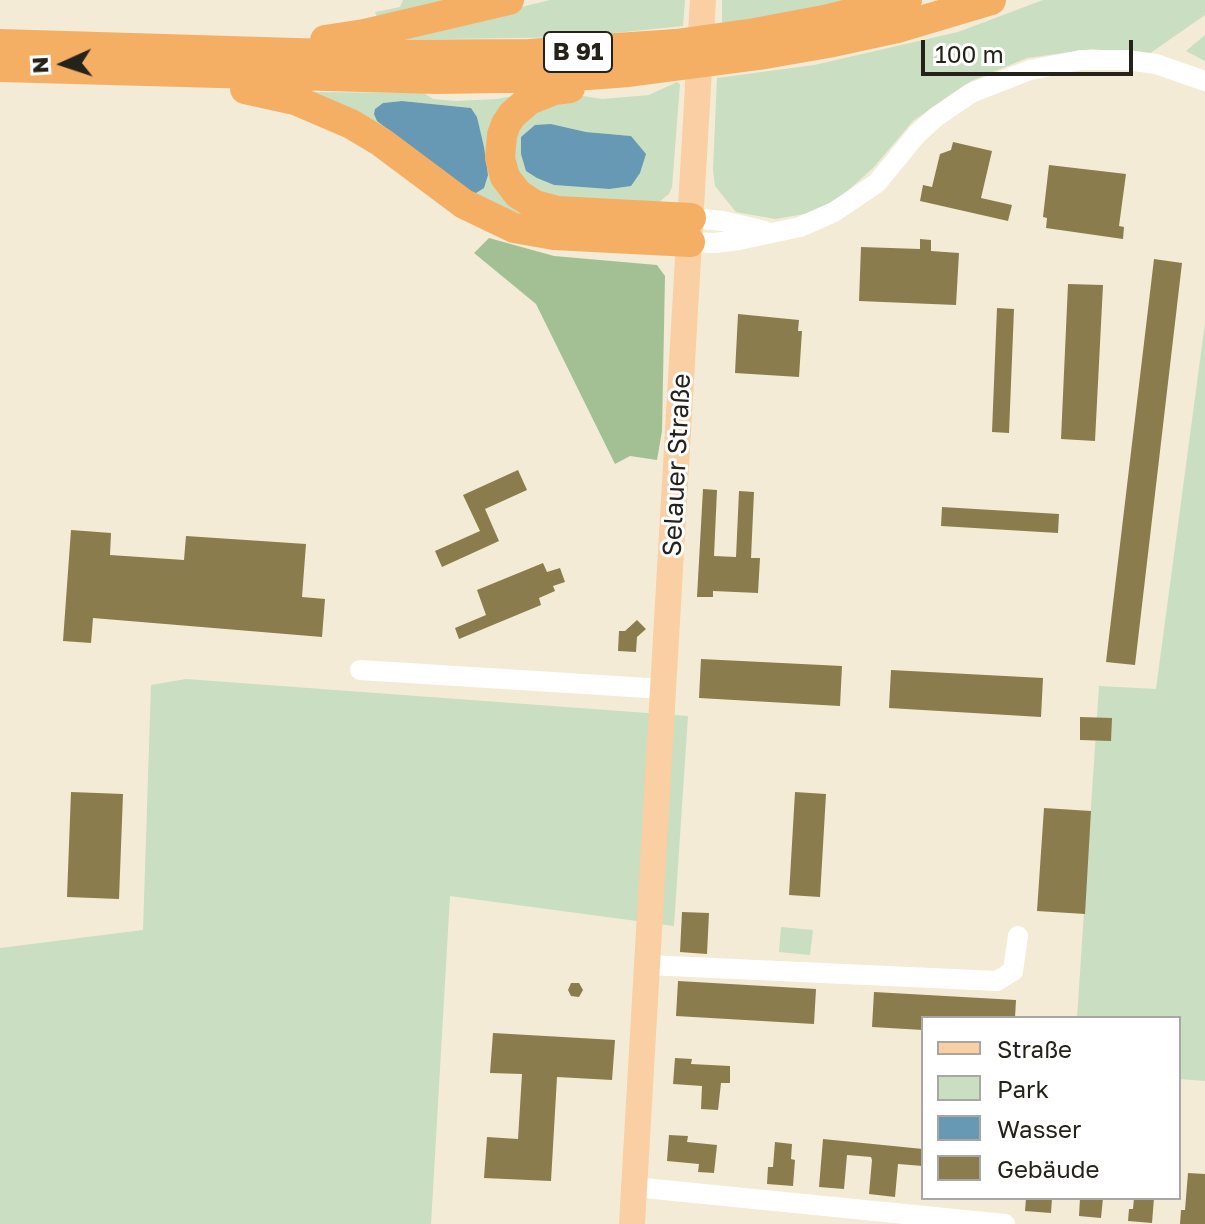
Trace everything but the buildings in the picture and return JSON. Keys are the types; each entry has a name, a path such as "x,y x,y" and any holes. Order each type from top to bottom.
{"highway":[{"path":"244,52 277,43 353,36 509,0"},
{"name":"B 91","path":"0,44 440,56 608,50 755,33 907,0"},
{"name":"B 91","path":"0,67 450,79 629,72 828,43 897,28 991,0"},
{"path":"629,72 608,84 540,95 520,106 502,135 500,158 505,177 518,194 544,209 690,230"},
{"path":"173,74 205,86 243,88 282,95 335,116 381,142 464,204 514,228 554,235 690,230"}],"main road":[{"name":"Selauer Straße","path":"632,1224 703,3"}],"street":[{"path":"690,230 715,243 817,221 853,202 877,183 917,134 936,117 971,93 1008,77 1058,63 1127,60 1156,64 1205,81"},
{"path":"360,670 664,689"},
{"path":"648,965 997,981 1013,971 1018,936"},
{"path":"634,1187 1005,1224"}],"green space":[{"path":"403,0 476,0 379,22 375,12 400,7"},
{"path":"550,0 685,0 683,26 576,37 386,40"},
{"path":"722,0 851,0 722,25"},
{"path":"1043,0 1205,0 1205,15 1149,54 1092,49 1027,58 971,81 913,121 874,167 841,197 810,213 775,219 736,212 715,186 717,78 814,65 958,32"},
{"path":"1205,35 1205,61 1186,51"},
{"path":"677,82 680,84 672,187 659,202 647,206 541,195 517,175 513,136 533,107 583,96 602,99 649,95","holes":["551,124 586,132 631,136 609,189 554,185 537,178"]},
{"path":"304,92 424,93 433,99 456,101 519,95 493,131 543,219 500,212","holes":["402,101 471,108 477,117 488,175 375,109 383,103"]},
{"path":"489,238 554,256 657,265 665,276 662,431 657,460 630,456 615,464 536,304 474,253"},
{"path":"1205,323 1205,1081 1181,1079 1181,1016 1077,1016 1099,686 1156,689"},
{"path":"186,679 688,716 674,926 450,896 431,1224 0,1224 0,948 143,930 151,685"},
{"path":"781,927 813,930 810,955 779,952"}],"water":[{"path":"402,101 471,108 477,117 484,147 488,175 484,188 476,193 467,190 377,121 375,109 383,103"},
{"path":"551,124 586,132 631,136 646,154 640,173 631,186 609,189 554,185 537,178 526,171 521,154 521,137 535,125"}]}
